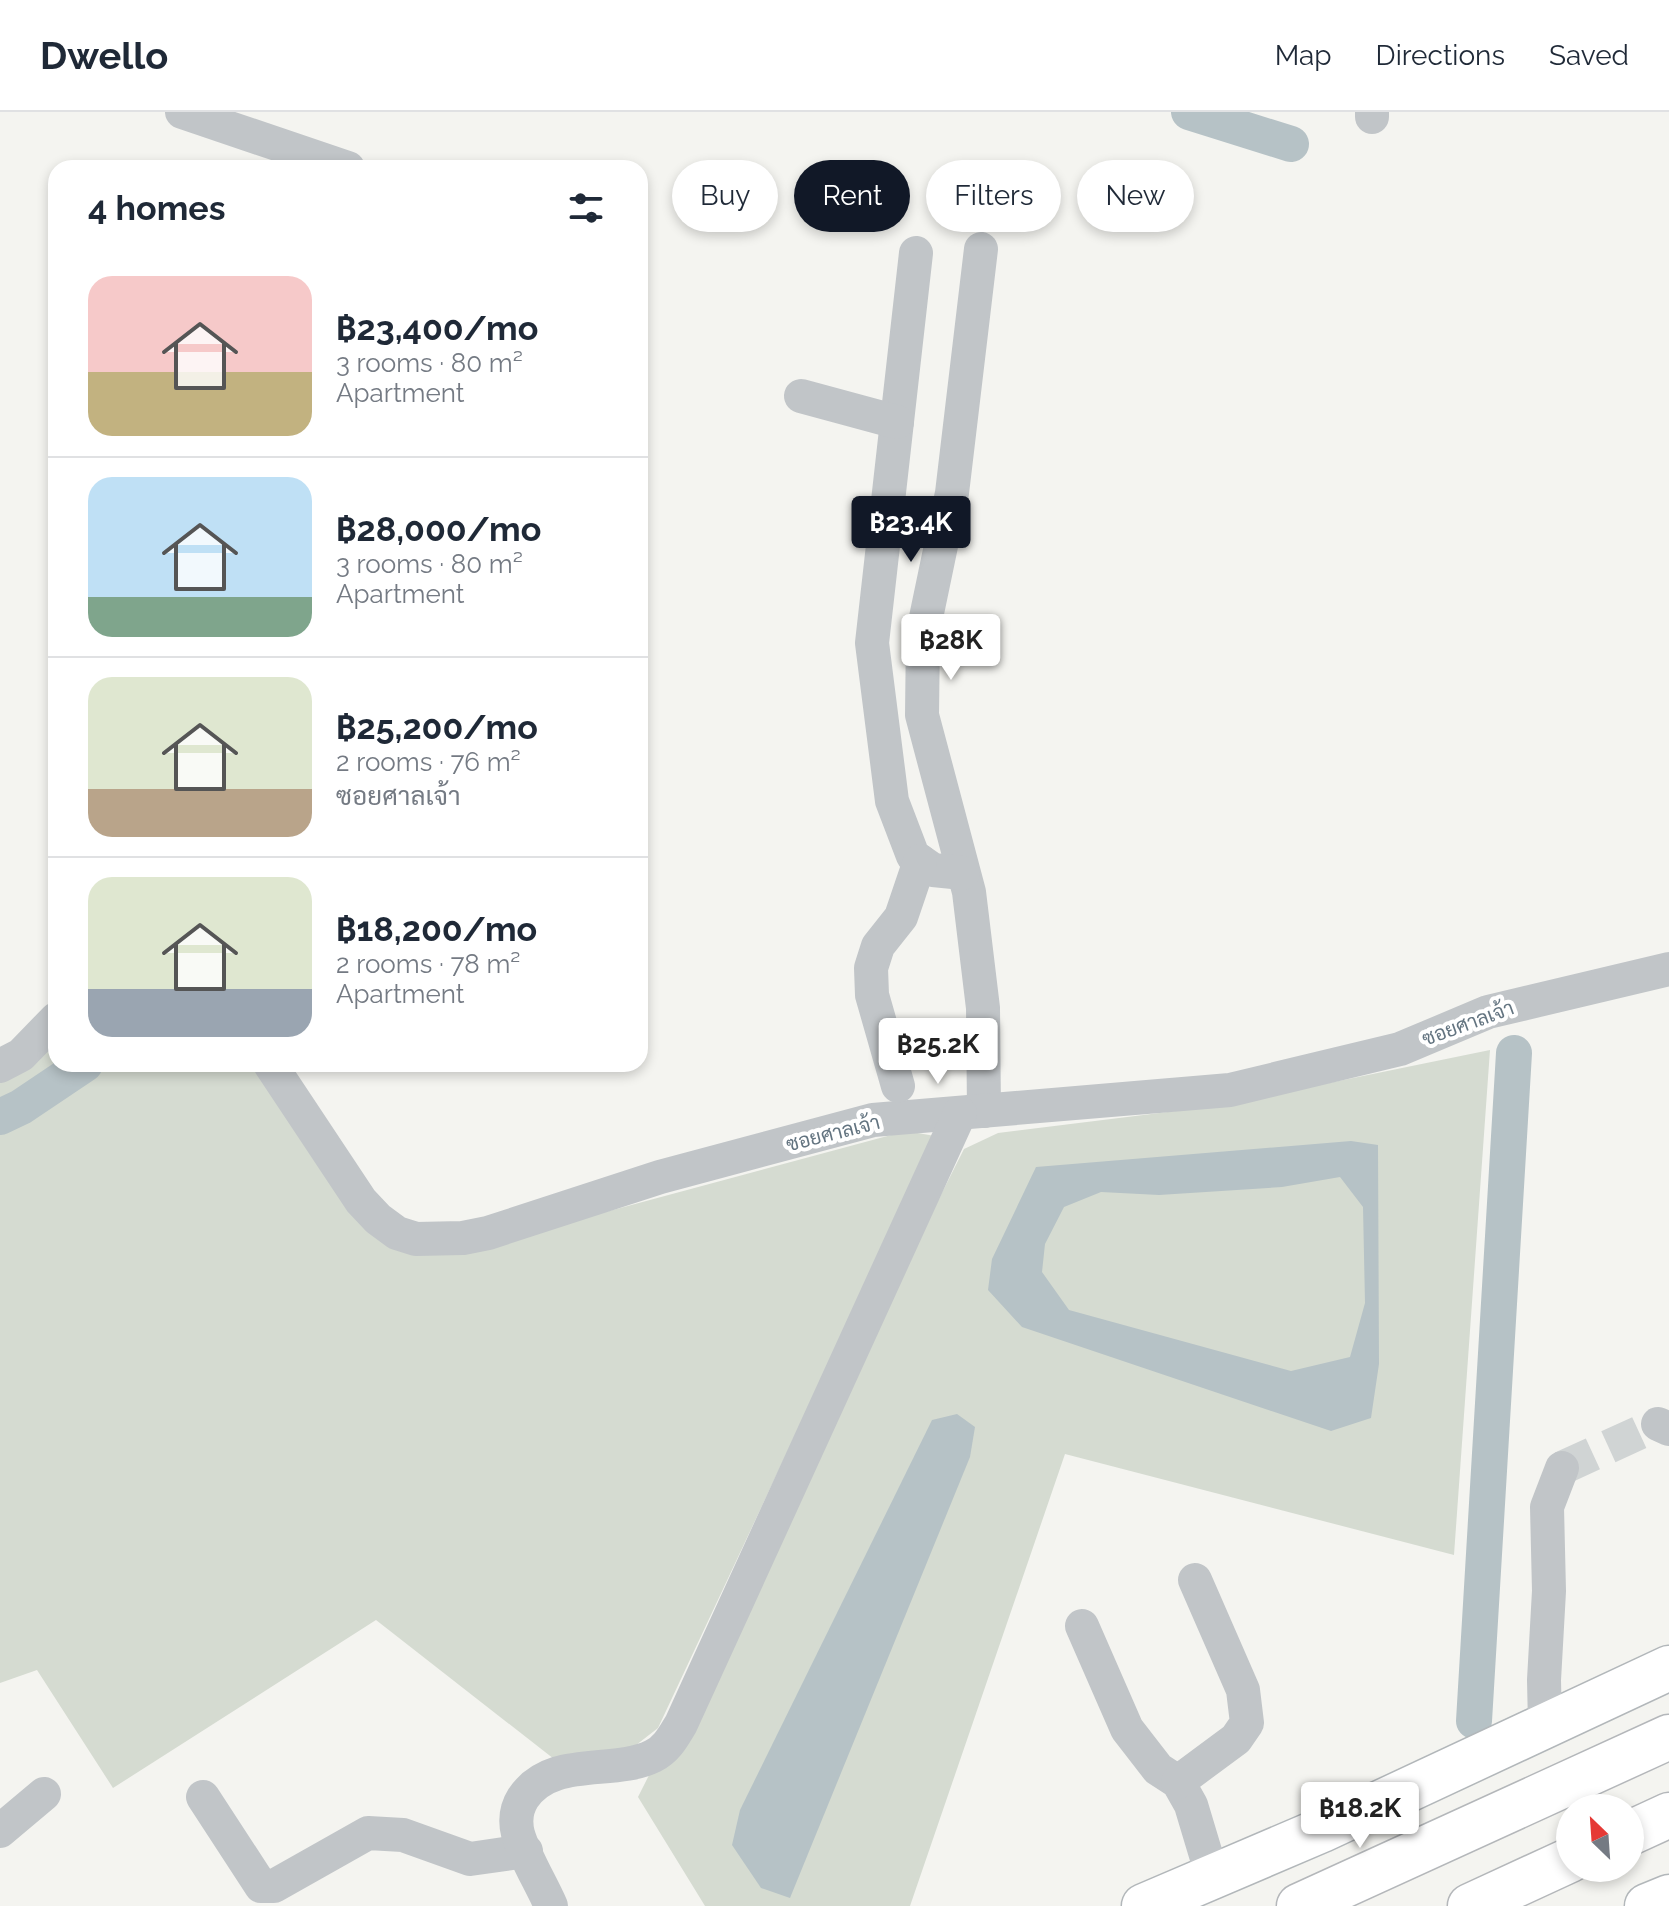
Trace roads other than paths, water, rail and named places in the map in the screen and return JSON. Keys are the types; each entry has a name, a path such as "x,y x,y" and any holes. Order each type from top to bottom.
{"main road":[{"path":"1144,1906 1322,1830 1669,1668"},
{"path":"1299,1906 1669,1737"},
{"path":"1644,1827 1669,1815"},
{"path":"1470,1906 1556,1866"},
{"path":"1647,1906 1669,1897"}],"street":[{"path":"182,112 324,160"},
{"path":"551,1906 518,1834 518,1805 537,1783 552,1776 651,1757 661,1751 675,1734 972,1112 983,1008 969,892 922,715 923,632 952,493 981,249"},
{"path":"916,253 872,643 892,801 913,856 933,870 963,873"},
{"path":"801,396 897,422"},
{"path":"898,1086 872,995 871,968 878,946 901,917 920,861"},
{"name":"ซอยศาลเจ้า","path":"275,1072 361,1201 397,1233 416,1239 451,1239 488,1233 660,1177 873,1120 1230,1090 1400,1049 1488,1012 1669,969"},
{"path":"0,1066 21,1055 48,1027"},
{"path":"1545,1725 1549,1591 1547,1507 1562,1468"},
{"path":"1178,1782 1236,1739 1247,1723 1243,1690 1195,1580"},
{"path":"1082,1626 1127,1729 1158,1769 1178,1782 1191,1805 1212,1875"},
{"path":"0,1831 44,1794"},
{"path":"203,1797 261,1886 274,1886 368,1833 403,1835 470,1859 526,1851"}],"waterway":[{"path":"1189,112 1291,144"},
{"path":"1474,1721 1514,1053"},
{"path":"0,1117 21,1107 73,1072"}],"tunnel":[{"path":"1562,1468 1658,1424"}]}
